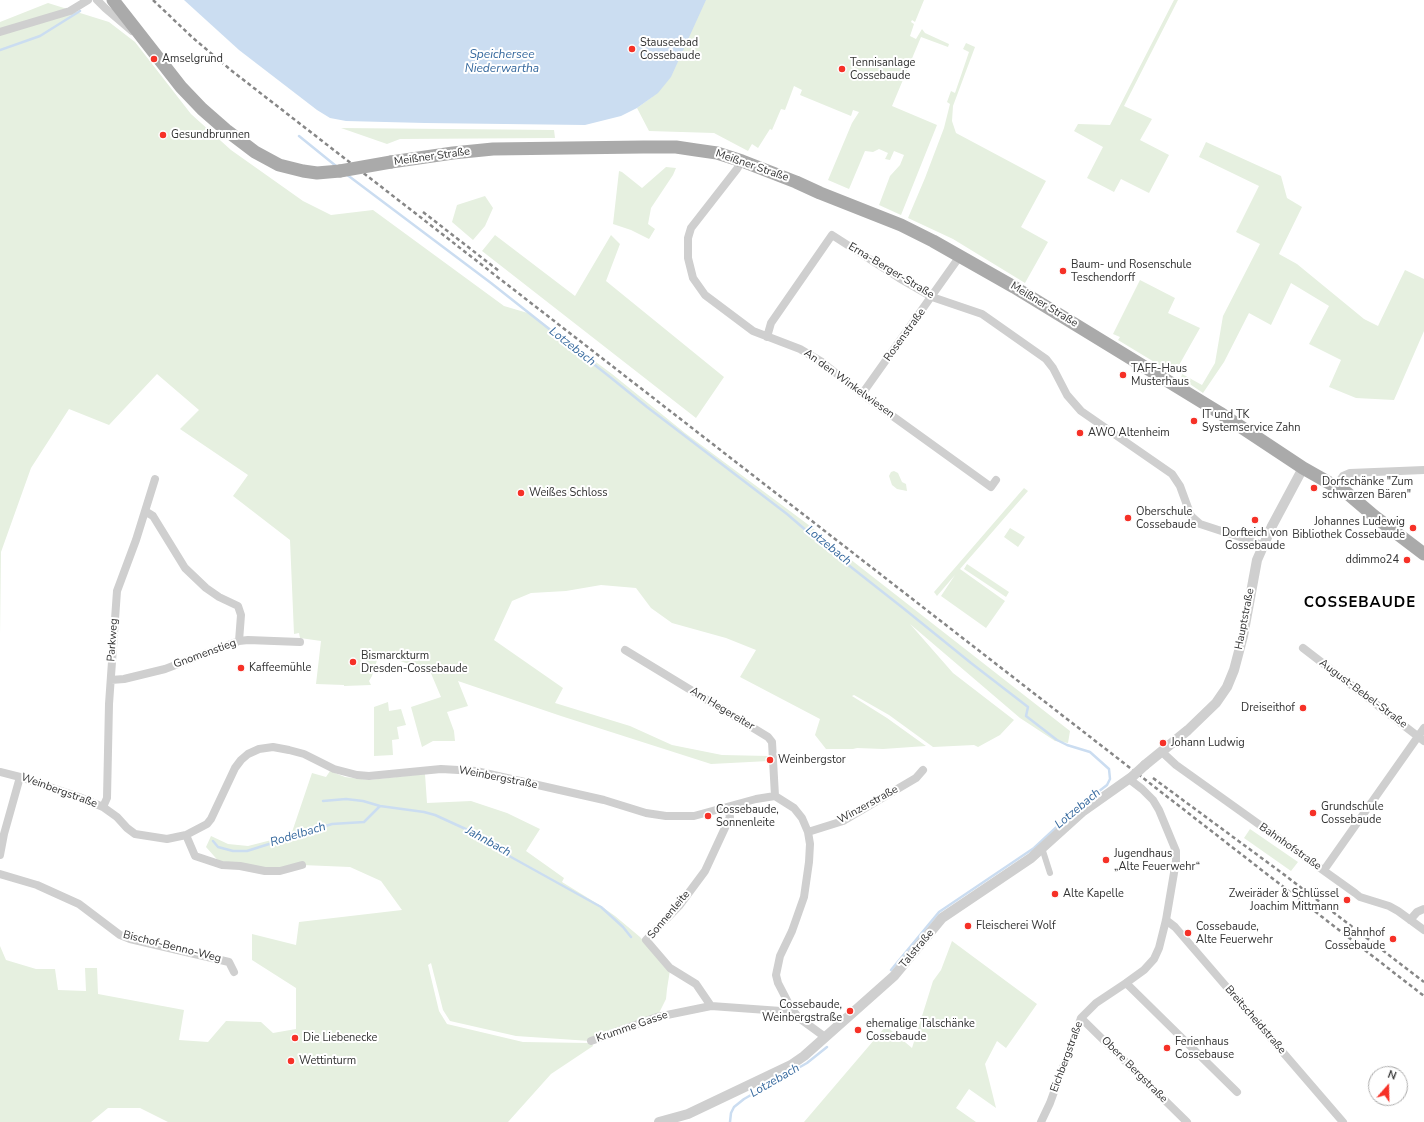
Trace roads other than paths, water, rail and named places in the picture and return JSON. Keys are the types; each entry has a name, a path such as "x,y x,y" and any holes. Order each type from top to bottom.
{"main road":[{"name":"Meißner Straße","path":"113,0 181,87 202,109 226,130 261,156 279,165 317,173 493,149 676,147 717,153 742,161 896,223 960,256 1031,297 1196,398 1302,468 1347,493 1374,516 1424,554"}],"street":[{"path":"0,32 70,11 88,0"},
{"path":"97,0 134,33 140,34"},
{"name":"An den Winkelwiesen","path":"742,161 691,228 688,238 688,258 693,278 705,295 753,331 800,348 822,362 862,394 991,487 996,480"},
{"name":"Erna-Berger-Straße","path":"767,337 771,323 832,235 899,278 932,297 982,314 1046,359 1053,368 1067,395 1081,411 1172,474 1180,486 1191,516 1200,524 1263,546"},
{"name":"Rosenstraße","path":"862,394 960,256"},
{"name":"Hauptstraße","path":"1162,752 1216,703 1227,687 1234,670 1243,636 1257,560 1302,468"},
{"path":"1336,486 1343,476 1350,473 1424,470"},
{"name":"Parkweg","path":"103,807 107,798 111,680 117,591 155,479"},
{"path":"145,511 153,516 185,568 206,588 219,597 238,606 242,615 239,641"},
{"name":"Gnomenstieg","path":"111,680 124,679 165,669 239,641 300,642"},
{"name":"August-Bebel-Straße","path":"1303,648 1421,738"},
{"name":"Am Hegereiter","path":"625,650 768,737 772,742 775,796"},
{"path":"1324,870 1421,738 1424,728"},
{"name":"Weinbergstraße","path":"0,772 20,777 79,797 103,807 135,834 167,839 186,835 202,828 211,819 235,768 241,760 248,754 259,749 273,747 304,754 334,769 356,775 377,775 441,769 476,771 604,800 656,815 694,816 728,808 756,799 775,796"},
{"name":"Talstraße","path":"659,1122 688,1114 791,1065 804,1056 894,976 942,918 1031,858 1082,812 1131,777 1162,752"},
{"name":"Bahnhofstraße","path":"1162,752 1176,766 1360,896 1389,906 1424,930"},
{"name":"Winzerstraße","path":"808,832 843,820 916,778 923,770"},
{"path":"0,855 4,834 20,777"},
{"name":"Eichbergstraße","path":"1041,1122 1050,1103 1082,1018 1096,1003 1144,970 1154,959 1160,948 1176,861 1176,851 1168,829 1156,805 1131,777"},
{"path":"775,796 794,808 802,818 808,832 810,844 804,897 795,926 780,956 776,975 778,983 791,1008 799,1018 825,1037"},
{"name":"Sonnenleite","path":"710,1006 696,984 670,968 646,940 678,906 706,871 730,817 728,808"},
{"path":"186,835 195,856 222,865 240,866 265,872 280,871 302,865"},
{"path":"1042,848 1050,873"},
{"name":"Bischof-Benno-Weg","path":"0,874 37,885 79,904 120,935 130,939 229,962 234,972"},
{"path":"1410,920 1417,912 1424,909"},
{"name":"Breitscheidstraße","path":"1166,920 1175,927 1343,1122"},
{"path":"1126,983 1237,1092"},
{"name":"Krumme Gasse","path":"591,1041 657,1017 710,1006 780,1012 791,1008"},
{"name":"Obere Bergstraße","path":"1082,1018 1187,1122"}],"water":[{"name":"Speichersee Niederwartha","path":"184,0 706,0 671,77 658,93 637,108 621,116 585,125 346,121 330,118 317,110 239,50"}],"waterway":[{"path":"0,50 40,36 80,11"},
{"name":"Lotzebach","path":"299,136 336,166"},
{"name":"Lotzebach","path":"346,174 491,283 647,407 787,514 823,545 1028,707 1026,716 1057,740 1067,745 1090,752 1109,769 1110,779 1107,785 1076,809 1034,848 939,912 891,970"},
{"name":"Jahnbach","path":"323,801 346,799 363,801 380,806 435,815 470,831 511,857 601,907 623,927 631,937"},
{"name":"Rodelbach","path":"213,841 218,847 233,851 247,851 332,824 364,822 380,806"},
{"name":"Lotzebach","path":"730,1122 731,1113 734,1107 744,1099 807,1063 827,1047"}],"railway":[{"path":"153,0 193,38 232,71 1424,996"},
{"path":"423,212 499,271"},
{"path":"1153,778 1286,876 1424,982"}],"place":[{"name":"Stauseebad Cossebaude","path":"632,49"},
{"name":"Amselgrund","path":"154,59"},
{"name":"Tennisanlage Cossebaude","path":"842,69"},
{"name":"Gesundbrunnen","path":"163,135"},
{"name":"Baum- und Rosenschule Teschendorff","path":"1063,271"},
{"name":"TAFF-Haus Musterhaus","path":"1123,375"},
{"name":"IT und TK Systemservice Zahn","path":"1194,421"},
{"name":"AWO Altenheim","path":"1080,433"},
{"name":"Dorfschänke \"Zum schwarzen Bären\"","path":"1314,488"},
{"name":"Weißes Schloss","path":"521,493"},
{"name":"Oberschule Cossebaude","path":"1128,518"},
{"name":"Dorfteich von Cossebaude","path":"1255,520"},
{"name":"Johannes Ludewig Bibliothek Cossebaude","path":"1413,528"},
{"name":"ddimmo24","path":"1407,560"},
{"name":"Bismarckturm Dresden-Cossebaude","path":"353,662"},
{"name":"Kaffeemühle","path":"241,668"},
{"name":"Dreiseithof","path":"1303,708"},
{"name":"Johann Ludwig","path":"1163,743"},
{"name":"Weinbergstor","path":"770,760"},
{"name":"Grundschule Cossebaude","path":"1313,813"},
{"name":"Cossebaude, Sonnenleite","path":"708,816"},
{"name":"Jugendhaus „Alte Feuerwehr“","path":"1106,860"},
{"name":"Alte Kapelle","path":"1055,894"},
{"name":"Zweiräder & Schlüssel Joachim Mittmann","path":"1347,900"},
{"name":"Fleischerei Wolf","path":"968,926"},
{"name":"Cossebaude, Alte Feuerwehr","path":"1188,933"},
{"name":"Bahnhof Cossebaude","path":"1393,939"},
{"name":"Cossebaude, Weinbergstraße","path":"850,1011"},
{"name":"ehemalige Talschänke Cossebaude","path":"858,1030"},
{"name":"Die Liebenecke","path":"295,1038"},
{"name":"Ferienhaus Cossebause","path":"1167,1048"},
{"name":"Wettinturm","path":"291,1061"}],"district":[{"name":"COSSEBAUDE","path":"1360,603"}]}
